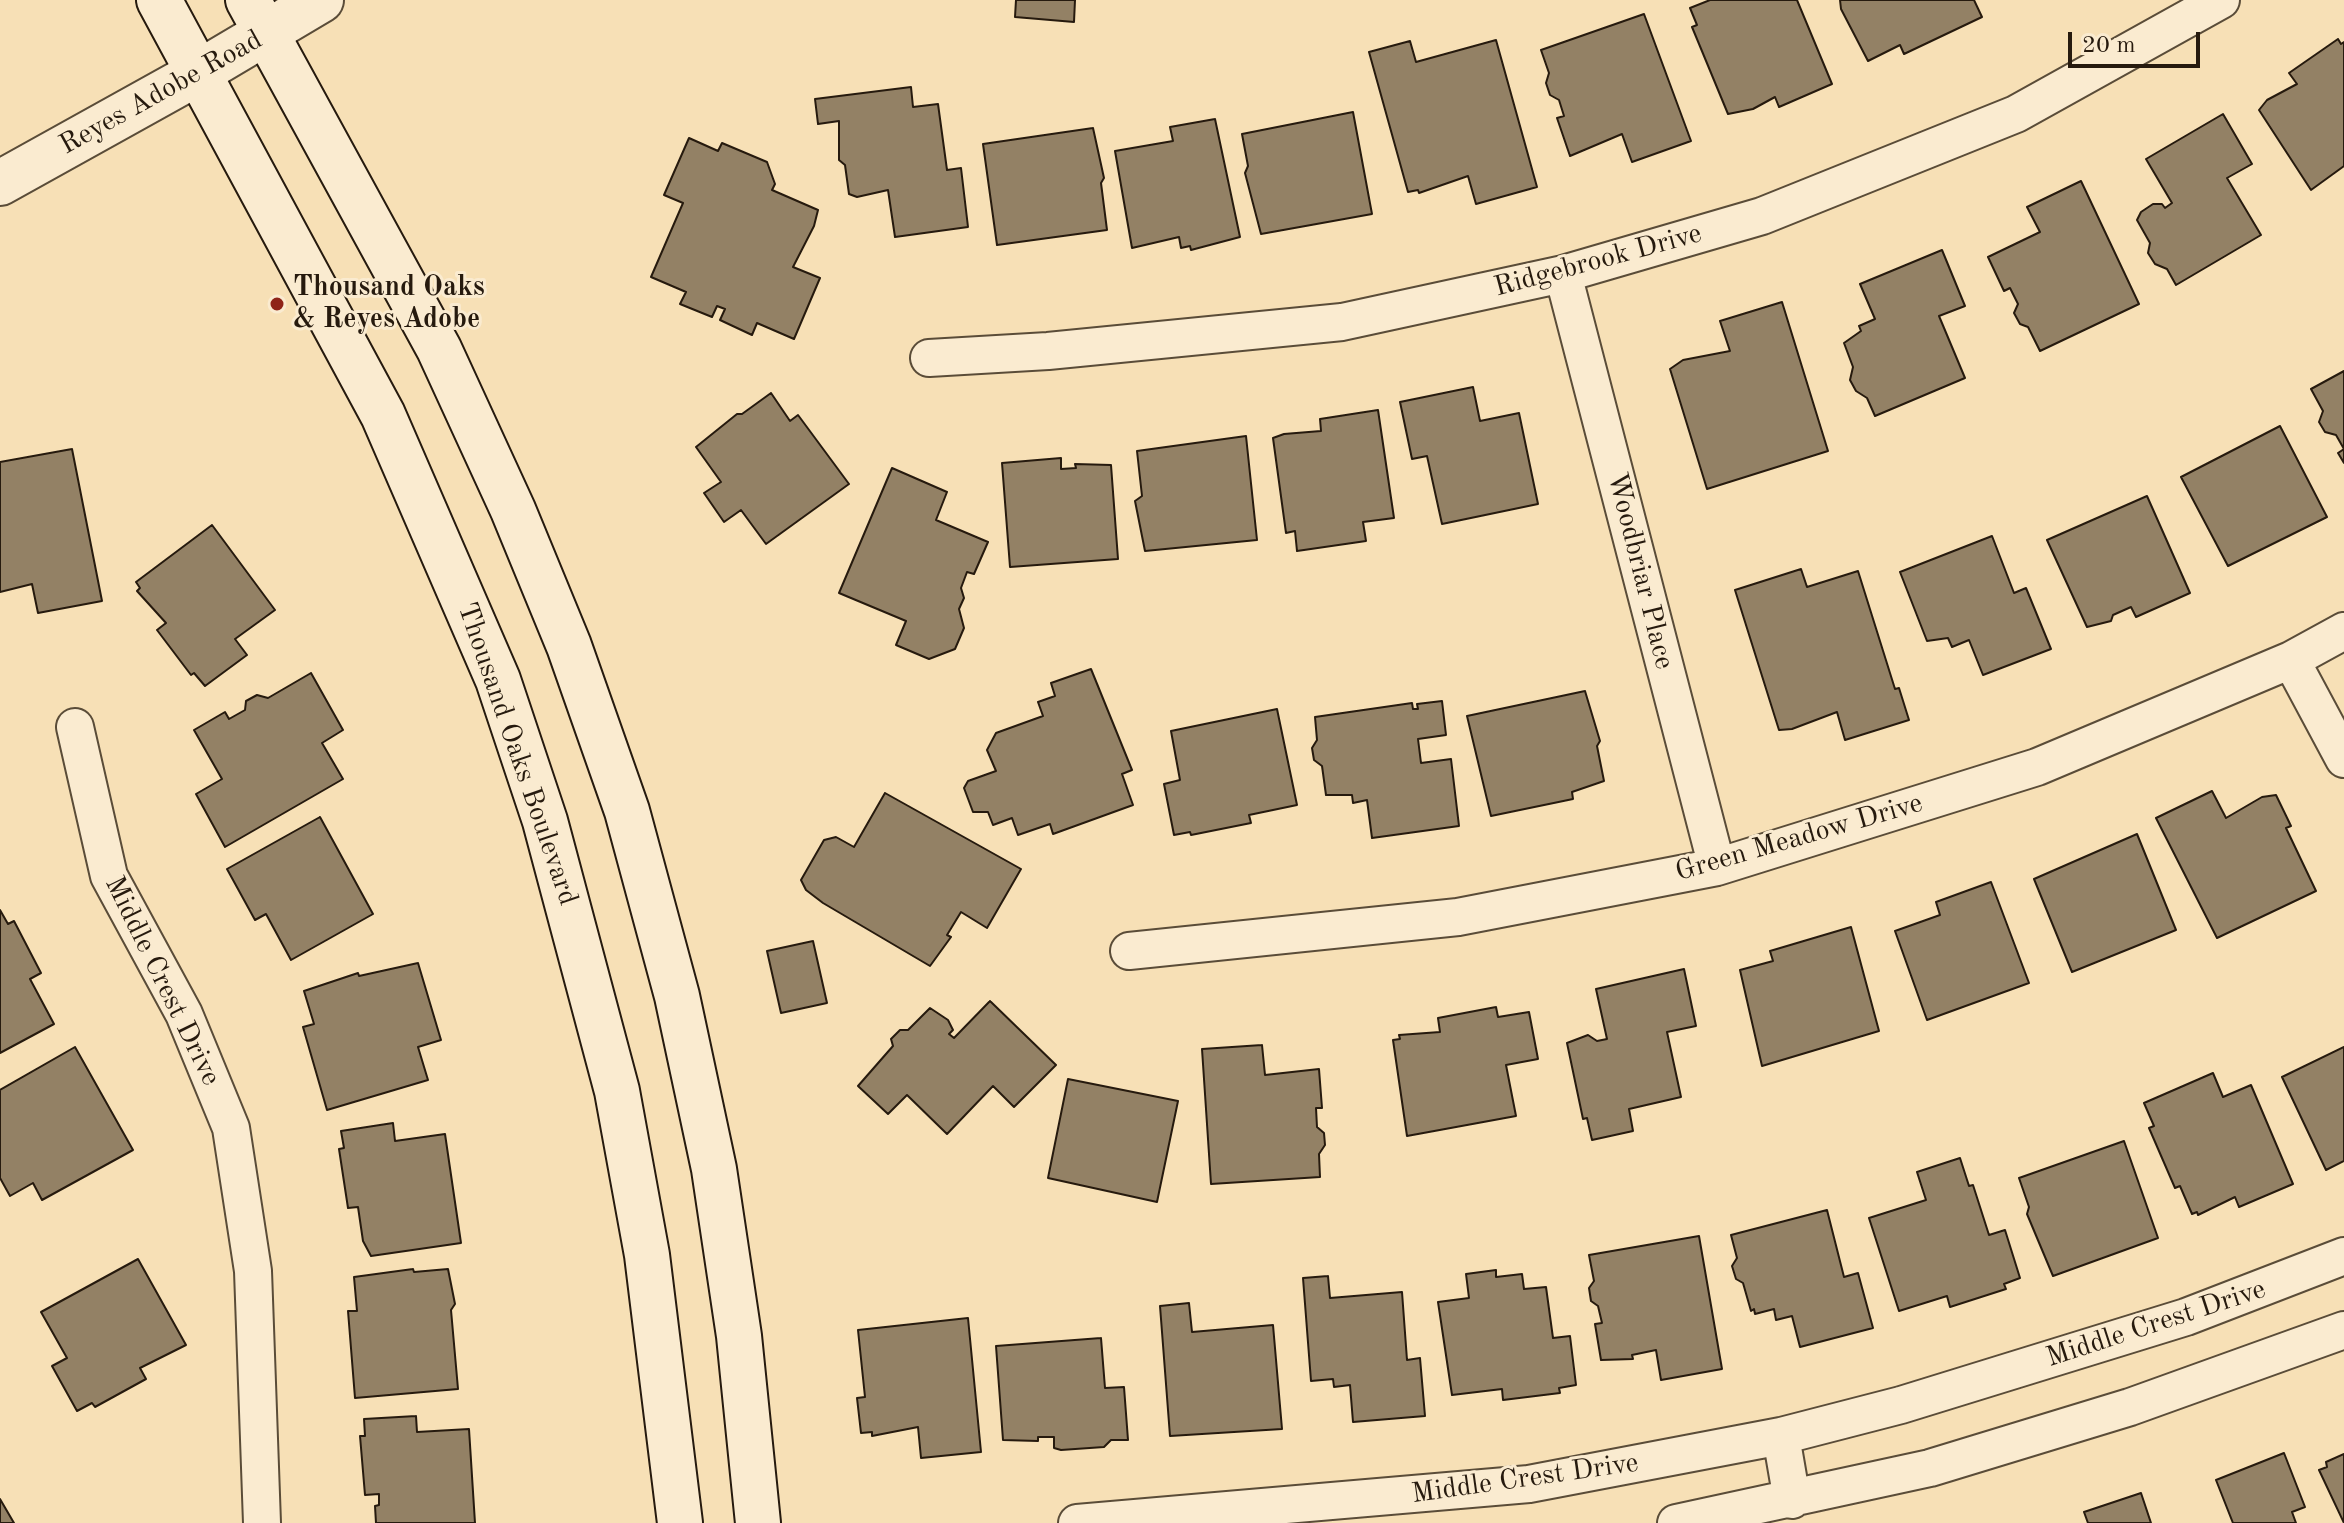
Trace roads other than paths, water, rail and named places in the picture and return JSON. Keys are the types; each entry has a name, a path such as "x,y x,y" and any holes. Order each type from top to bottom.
{"main road":[{"name":"Thousand Oaks Boulevard","path":"159,0 383,415 498,680 540,807 617,1091 647,1255 680,1523"},
{"name":"Reyes Adobe Road","path":"0,183 198,73 258,17 321,0"},
{"path":"258,17 439,349 513,510 569,646 627,811 677,996 714,1169 739,1336 758,1523"}],"street":[{"name":"Ridgebrook Drive","path":"929,358 1048,351 1342,322 1563,274 1762,216 2016,114 2221,0"},
{"name":"Woodbriar Place","path":"1563,274 1717,867"},
{"name":"Green Meadow Drive","path":"1129,951 1458,917 1717,867 2037,767 2291,660 2344,631"},
{"path":"2291,660 2344,759"},
{"name":"Middle Crest Drive","path":"75,727 109,876 184,1014 231,1128 253,1271 262,1523"},
{"name":"Middle Crest Drive","path":"1077,1523 1529,1484 1781,1436 1901,1405 2186,1317 2344,1256"},
{"path":"1676,1523 1930,1468 2101,1416 2344,1330"},
{"path":"1781,1436 1792,1500"}],"place":[{"name":"Thousand Oaks & Reyes Adobe","path":"277,304"}]}
